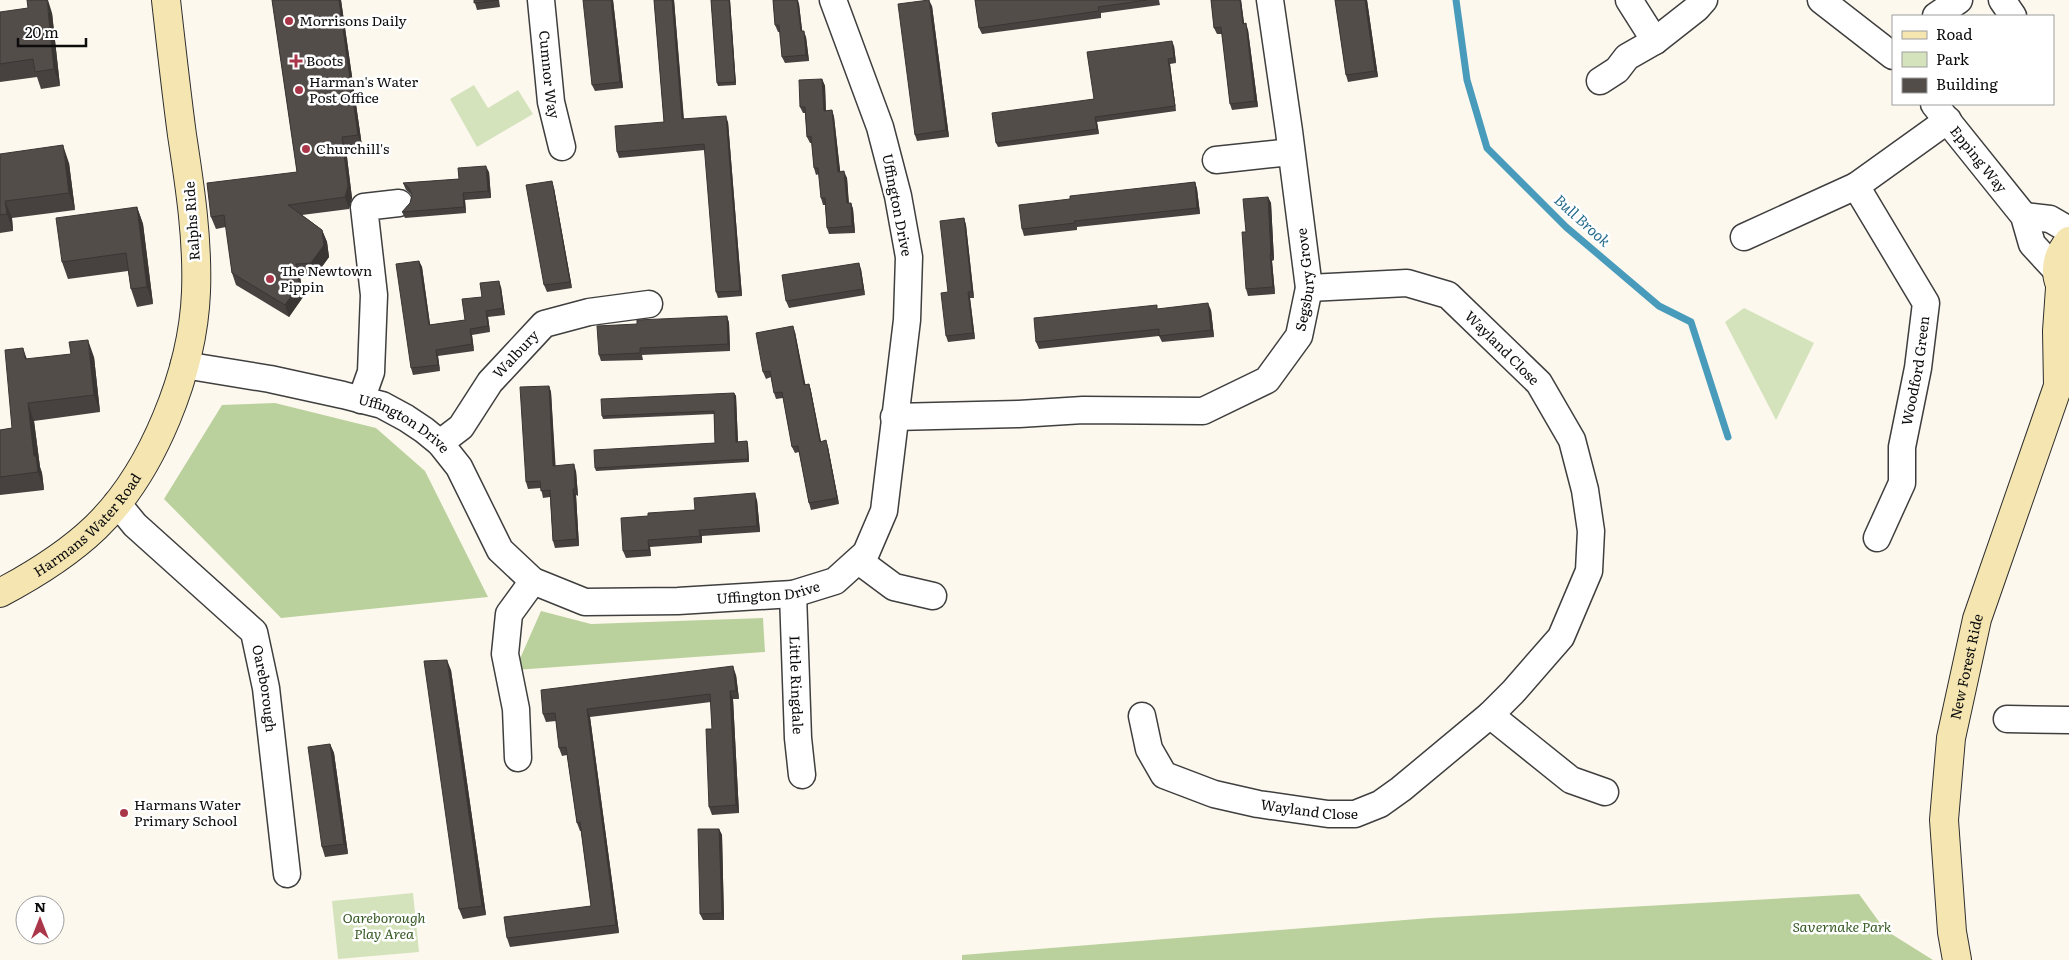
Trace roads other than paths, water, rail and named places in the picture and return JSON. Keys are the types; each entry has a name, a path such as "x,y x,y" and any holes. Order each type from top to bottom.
{"main road":[{"name":"Ralphs Ride","path":"157,438 178,388 184,365 196,294 195,248 190,187 166,0"},
{"name":"New Forest Ride","path":"1958,960 1952,932 1944,820 1951,738 1977,619 2064,379 2057,331 2062,286 2058,259 2062,249 2069,241"},
{"name":"Harmans Water Road","path":"0,593 31,577 74,547 97,526 134,479 157,438"}],"street":[{"name":"Cumnor Way","path":"541,0 551,102 562,147"},
{"name":"Uffington Drive","path":"184,365 261,378 361,400 382,406 406,418 440,444 459,467 500,550 533,581 585,602 678,601 793,594 835,581 866,554 884,511 907,320 909,258 898,196 880,127 833,0"},
{"name":"Segsbury Grove","path":"894,417 1019,414 1083,410 1203,411 1267,380 1299,336 1309,288 1270,0"},
{"path":"1629,0 1655,40"},
{"path":"1600,81 1617,70 1627,57 1655,40 1697,8 1704,0"},
{"path":"1821,0 1892,55"},
{"path":"1937,15 1959,0"},
{"path":"2002,0 2012,15"},
{"path":"1744,237 1856,186 1941,112"},
{"name":"Epping Way","path":"1941,112 2024,216 2032,244 2062,286"},
{"path":"1216,160 1291,152"},
{"name":"Woodford Green","path":"1856,186 1926,303 1918,368 1902,447 1902,483 1877,538"},
{"path":"361,400 372,372 374,295 364,207 399,203"},
{"path":"2024,216 2050,219 2069,230"},
{"name":"Wayland Close","path":"1142,716 1148,748 1164,775 1214,794 1283,808 1328,814 1355,814 1380,804 1490,715 1513,692 1561,637 1589,571 1591,531 1585,490 1572,440 1539,383 1448,296 1407,283 1309,288"},
{"name":"Walbury","path":"440,444 460,426 490,382 544,324 589,312 649,304"},
{"name":"Oareborough","path":"117,503 135,525 254,632 266,688 287,874"},
{"path":"859,561 894,587 934,596"},
{"path":"518,758 516,709 505,654 510,614 533,581"},
{"name":"Little Ringdale","path":"793,594 798,738 802,775"},
{"path":"1490,715 1571,780 1605,792"},
{"path":"2007,719 2069,720"}],"waterway":[{"name":"Bull Brook","path":"1456,0 1467,80 1487,148 1566,227 1659,306 1691,322 1728,437"}],"place":[{"name":"Morrisons Daily","path":"289,21"},
{"name":"Boots","path":"296,61"},
{"name":"Harman's Water Post Office","path":"299,90"},
{"name":"Churchill's","path":"306,149"},
{"name":"The Newtown Pippin","path":"270,279"},
{"name":"Harmans Water Primary School","path":"124,813"}],"park label":[{"name":"Oareborough Play Area","path":"384,926"},
{"name":"Savernake Park","path":"1842,927"}]}
